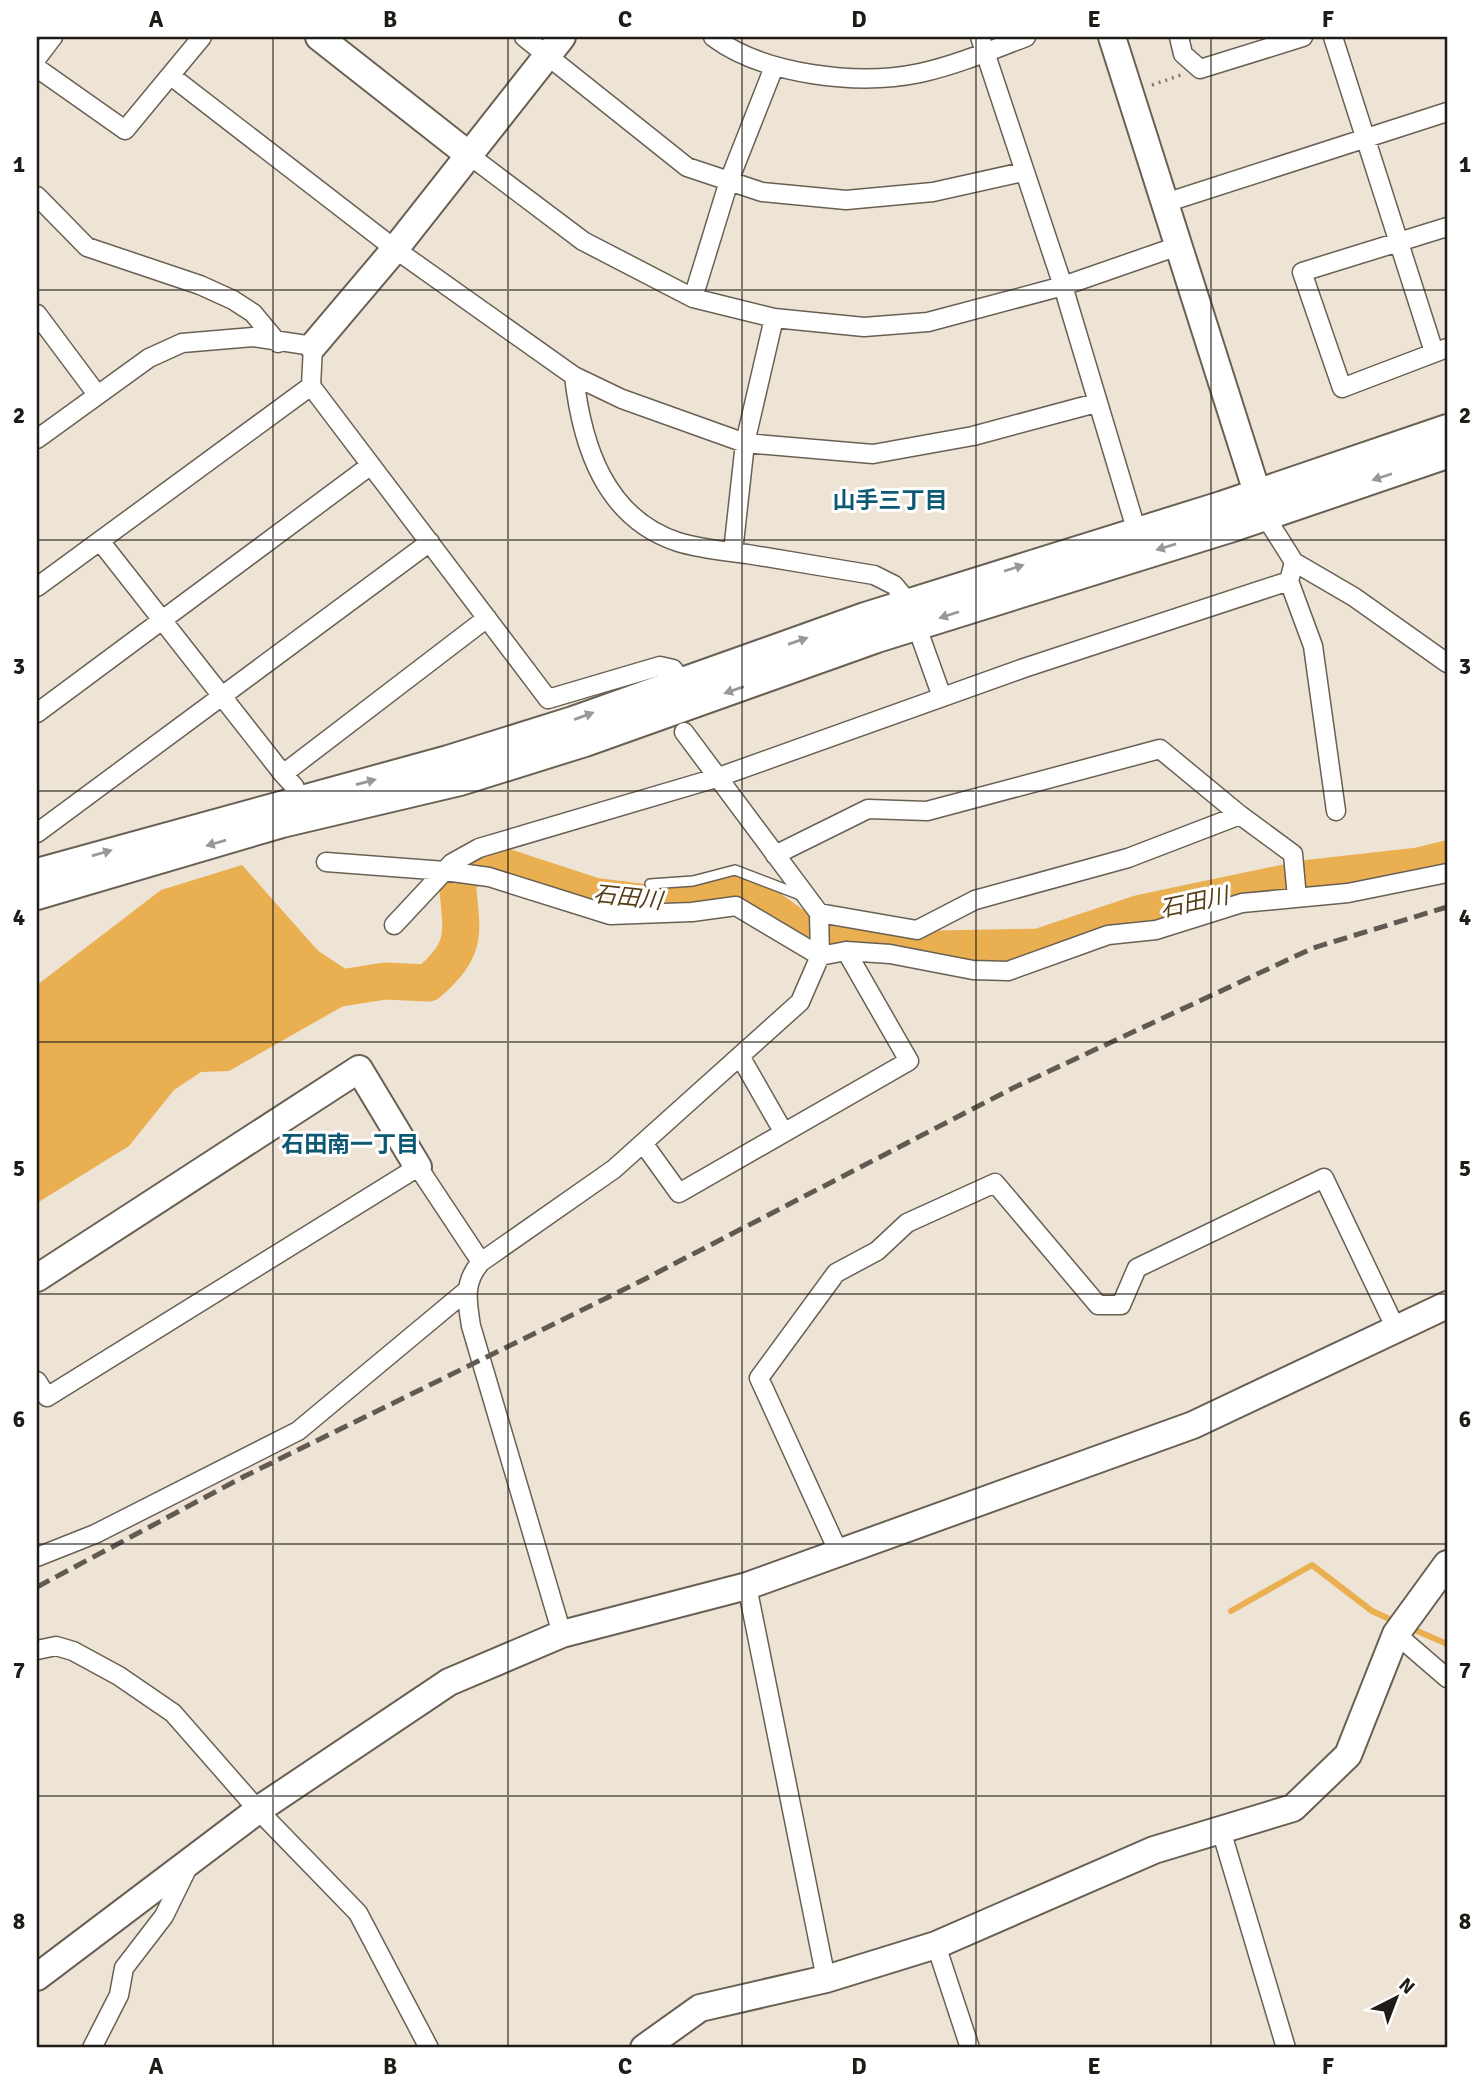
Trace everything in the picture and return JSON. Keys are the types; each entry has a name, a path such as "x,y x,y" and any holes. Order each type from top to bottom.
{"street":[{"path":"37,58 53,37"},
{"path":"37,68 125,130 202,37"},
{"path":"319,37 583,241 693,298 774,318 864,327 928,322 1063,286 1178,246"},
{"path":"524,37 555,46 687,167 762,192 846,200 933,192 1023,172"},
{"path":"713,37 774,67 868,79 920,73 983,45 1026,37"},
{"path":"1112,37 1261,504 1294,562 1354,597 1447,663"},
{"path":"1179,37 1183,54 1200,69 1303,37"},
{"path":"1333,37 1397,241 1441,350 1342,388 1302,272 1397,241 1447,227"},
{"path":"983,45 1063,286 1136,529"},
{"path":"555,46 395,249 313,346 311,386 548,699 660,666 673,669 681,680"},
{"path":"693,298 729,181 774,67"},
{"path":"171,76 395,249 574,376 622,399 745,443 873,454 973,436 1096,403"},
{"path":"1165,203 1447,112"},
{"path":"37,196 87,247 200,285 233,300 253,313 278,343"},
{"path":"37,314 96,393"},
{"path":"733,552 745,443 774,318"},
{"path":"37,439 96,393 149,358 181,343 253,337 278,343 313,346"},
{"path":"574,376 581,424 591,457 608,491 638,522 672,540 874,575 894,584 913,614 942,697"},
{"path":"37,587 311,386"},
{"path":"37,896 282,824 460,782 585,743 1136,529 1261,504 1447,428"},
{"path":"37,872 485,748 573,720 681,680 913,614 1261,504 1447,455"},
{"path":"37,713 371,465"},
{"path":"100,541 294,786 300,799"},
{"path":"37,833 430,542"},
{"path":"1294,562 1289,581 1313,646 1336,811"},
{"path":"394,925 445,870 479,848 716,778 942,697 1289,581"},
{"path":"283,774 487,618"},
{"path":"562,1634 471,1326 466,1292 474,1270 481,1262 614,1169 800,1002 820,956 814,906 684,732"},
{"path":"775,855 868,810 926,811 1160,749 1240,815 1293,854 1297,898"},
{"path":"890,954 917,930 975,900 1128,858 1240,815"},
{"path":"326,862 445,870 489,877 610,915 692,912 736,906 820,956 846,951 890,954 973,970 1008,971 1108,935 1156,930 1242,903 1403,884 1447,873"},
{"path":"814,906 917,930"},
{"path":"643,1143 679,1193 909,1061 846,951"},
{"path":"740,1056 784,1133"},
{"path":"37,1278 359,1069 418,1167 481,1262"},
{"path":"37,1381 47,1397 418,1167"},
{"path":"839,1553 760,1378 836,1273 877,1251 907,1223 995,1183 1098,1305 1121,1305 1137,1268 1324,1178 1396,1329"},
{"path":"37,1557 95,1534 298,1430 466,1292"},
{"path":"37,1977 258,1810 449,1682 562,1634 747,1586 1193,1425 1447,1305"},
{"path":"645,2048 700,2008 826,1979 936,1945 1154,1850 1293,1808 1348,1755 1396,1634 1447,1564"},
{"path":"747,1586 826,1979"},
{"path":"1396,1634 1447,1678"},
{"path":"37,1650 56,1646 73,1651 173,1713 258,1810 358,1913 429,2048"},
{"path":"1221,1830 1286,2048"},
{"path":"92,2048 119,1995 124,1968 164,1916 191,1861"},
{"path":"936,1945 971,2048"}],"lane":[{"path":"650,884 693,881 735,870 814,906"}],"path":[{"path":"1129,92 1200,69"}],"shaded area":[{"path":"242,865 359,997 229,1071 201,1072 174,1090 129,1146 37,1203 37,985 161,890"}],"waterway":[{"name":"石田川","path":"306,965 341,988 385,981 428,983 452,958 457,947 461,924 457,877 487,861 594,896 656,904 745,891 800,930 937,949 1039,947 1141,913 1304,879 1419,866 1447,859"},
{"path":"1231,1611 1312,1565 1372,1611 1398,1623"},
{"path":"1408,1627 1447,1644"}],"railway":[{"path":"37,1587 245,1476 641,1281 1013,1088 1313,948 1447,907"}],"district":[{"name":"山手三丁目","path":"890,500"},
{"name":"石田南一丁目","path":"350,1144"}]}
